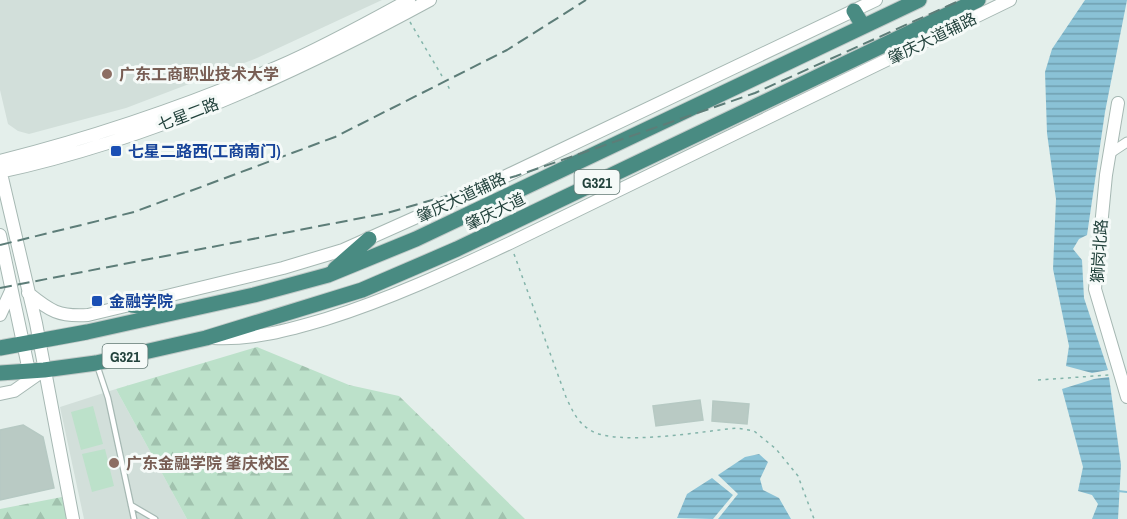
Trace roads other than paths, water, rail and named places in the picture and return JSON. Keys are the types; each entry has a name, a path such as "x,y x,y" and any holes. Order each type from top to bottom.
{"highway":[{"name":"肇庆大道","path":"0,348 254,295 328,275 437,229 919,0"},
{"name":"肇庆大道","path":"0,373 37,371 96,363 206,338 317,305 407,272 978,0"},
{"path":"854,11 863,26"},
{"path":"328,275 369,239"},
{"path":"132,305 177,312"}],"street":[{"name":"七星二路","path":"0,169 243,82 310,52 410,0"},
{"name":"七星二路","path":"0,169 34,165 121,140 203,109 283,76 430,0"},
{"name":"肇庆大道辅路","path":"28,293 52,312 70,316 132,305 283,268 334,253 520,170 876,0"},
{"name":"肇庆大道辅路","path":"206,338 262,337 381,300 431,279 510,243 1010,0"},
{"name":"獅岗北路","path":"1118,103 1109,154 1095,289 1127,397"},
{"path":"1109,154 1127,142"},
{"path":"0,169 39,341 37,371 14,391 0,394"},
{"path":"0,235 23,344 37,371 73,519"},
{"path":"0,315 12,290"}],"lane":[{"path":"96,363 108,398 134,519"},
{"path":"131,504 155,519"}],"water":[{"path":"1085,0 1127,0 1105,112 1087,235 1079,239 1073,249 1082,260 1084,298 1108,370 1092,373 1066,366 1069,346 1053,269 1056,199 1047,133 1045,72 1052,49"},
{"path":"1109,377 1121,465 1118,519 1092,519 1098,504 1092,495 1078,491 1083,467 1062,389"},
{"path":"759,454 768,462 760,479 763,490 779,498 791,519 718,519 738,494 718,475 745,457"},
{"path":"712,478 733,495 713,519 677,518 687,494"}],"waterway":[{"path":"1118,491 1127,492"}],"railway":[{"path":"0,245 134,212 335,137 507,50 586,0"},
{"path":"0,288 387,213 516,176 755,93 961,0"}],"place":[{"name":"广东工商职业技术大学","path":"107,74"},
{"name":"七星二路西(工商南门)","path":"116,151"},
{"name":"金融学院","path":"97,301"},
{"name":"广东金融学院 肇庆校区","path":"114,463"}]}
